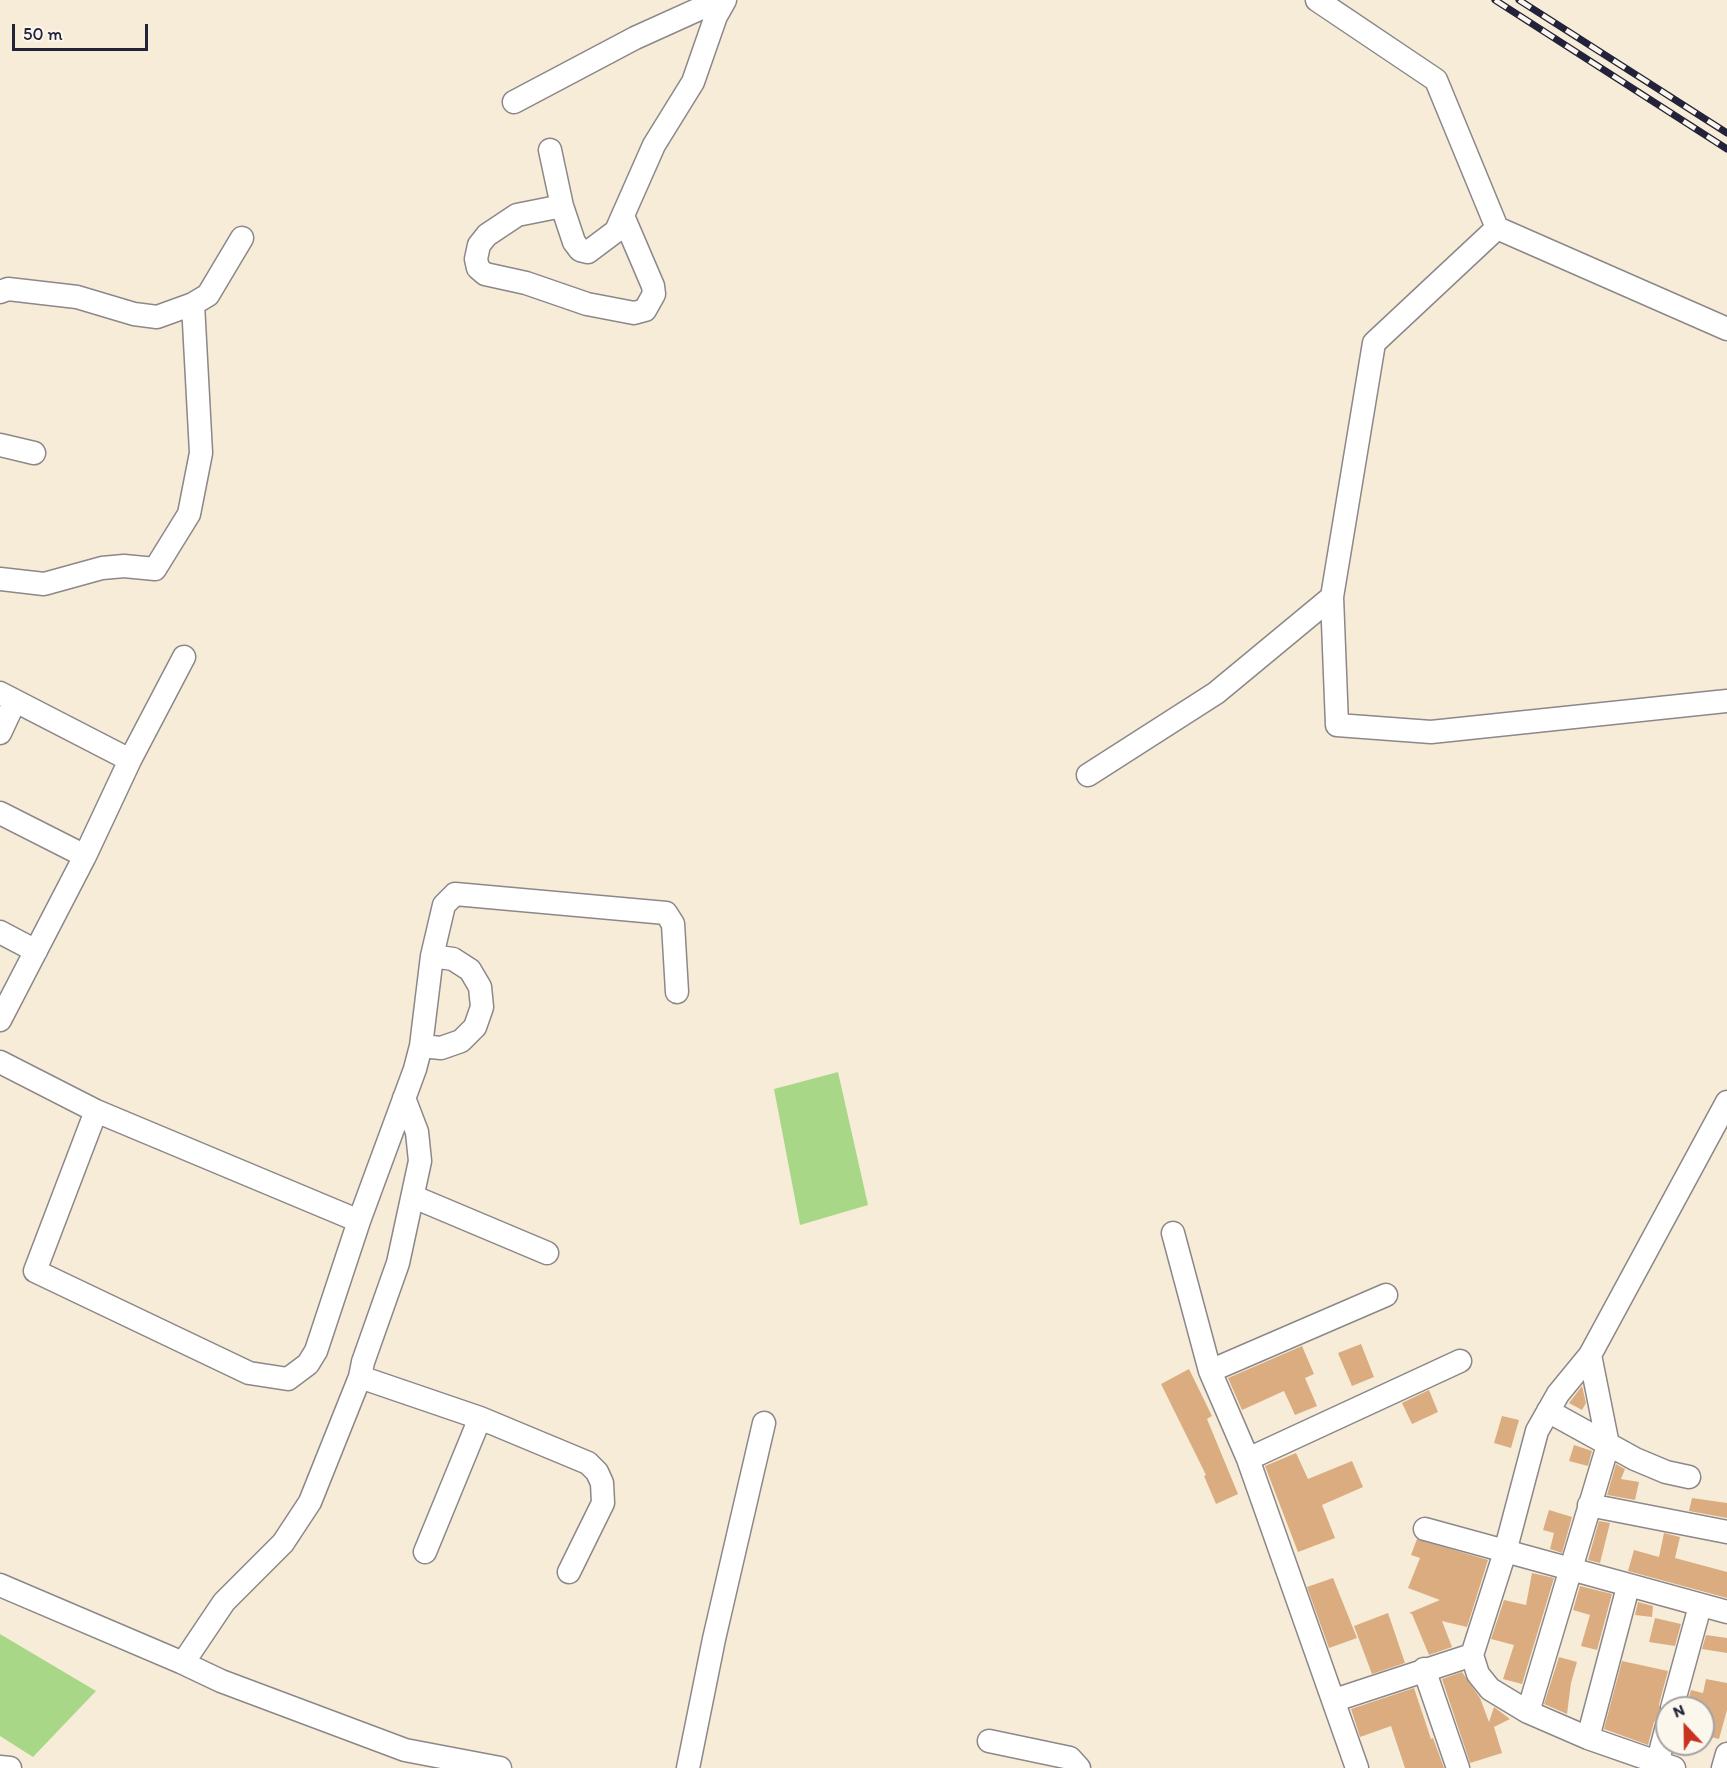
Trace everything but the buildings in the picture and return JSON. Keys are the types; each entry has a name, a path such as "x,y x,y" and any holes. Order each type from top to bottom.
{"street":[{"path":"514,102 635,38 719,0"},
{"path":"550,150 562,206 574,242 580,249 588,252 616,231 654,146 693,82 716,16 725,0"},
{"path":"1317,0 1436,80 1497,228 1727,329"},
{"path":"562,206 517,215 487,235 479,245 476,259 478,268 485,274 526,283 587,304 634,313 645,310 654,294 653,286 623,216"},
{"path":"1497,228 1374,343 1332,597 1337,725 1431,732 1727,701"},
{"path":"0,292 8,289 77,297 145,317 158,316 193,304 216,286 242,238"},
{"path":"0,579 44,584 102,568 124,566 155,569 189,514 201,453 193,304"},
{"path":"0,445 34,453"},
{"path":"1089,775 1216,693 1332,597"},
{"path":"0,1020 85,856 130,759 184,657"},
{"path":"0,733 7,697 130,759"},
{"path":"0,813 85,856"},
{"path":"96,1111 35,1271 249,1372 288,1379 308,1364 316,1351 359,1221 404,1098 421,1046 432,956 444,905 455,894 666,913 673,924 677,992"},
{"path":"0,932 36,951"},
{"path":"421,1046 441,1048 460,1041 475,1027 482,1008 480,987 470,970 453,959 432,956"},
{"path":"0,1062 96,1111 359,1221"},
{"path":"183,1663 224,1602 283,1543 310,1502 360,1377 363,1362 398,1263 420,1161 418,1142 404,1098"},
{"path":"1662,1767 1528,1712 1490,1689 1478,1674 1472,1655 1505,1552 1537,1431 1548,1411 1590,1355 1727,1102"},
{"path":"414,1197 547,1253"},
{"path":"1173,1233 1210,1371 1248,1459 1335,1700 1357,1768"},
{"path":"1210,1371 1386,1295"},
{"path":"1528,1712 1608,1445 1590,1355"},
{"path":"1248,1459 1460,1361"},
{"path":"360,1377 480,1418 588,1463 597,1472 602,1483 603,1503 569,1572"},
{"path":"1548,1411 1608,1445 1666,1472 1689,1477"},
{"path":"425,1552 480,1418"},
{"path":"688,1768 714,1639 764,1423"},
{"path":"1589,1505 1727,1532"},
{"path":"1425,1529 1628,1587 1727,1612"},
{"path":"0,1585 221,1681 405,1750 500,1768"},
{"path":"1588,1738 1628,1587"},
{"path":"1675,1696 1700,1606"},
{"path":"1335,1700 1472,1655"},
{"path":"1424,1669 1458,1768"},
{"path":"989,1741 1070,1758 1079,1768"},
{"path":"1723,1768 1727,1754"},
{"path":"0,1767 10,1768"}],"green space":[{"path":"838,1072 868,1205 800,1225 774,1089"},
{"path":"0,1634 96,1691 33,1757 0,1736"}],"railway":[{"path":"1495,0 1727,149"},
{"path":"1519,0 1727,133"}]}
